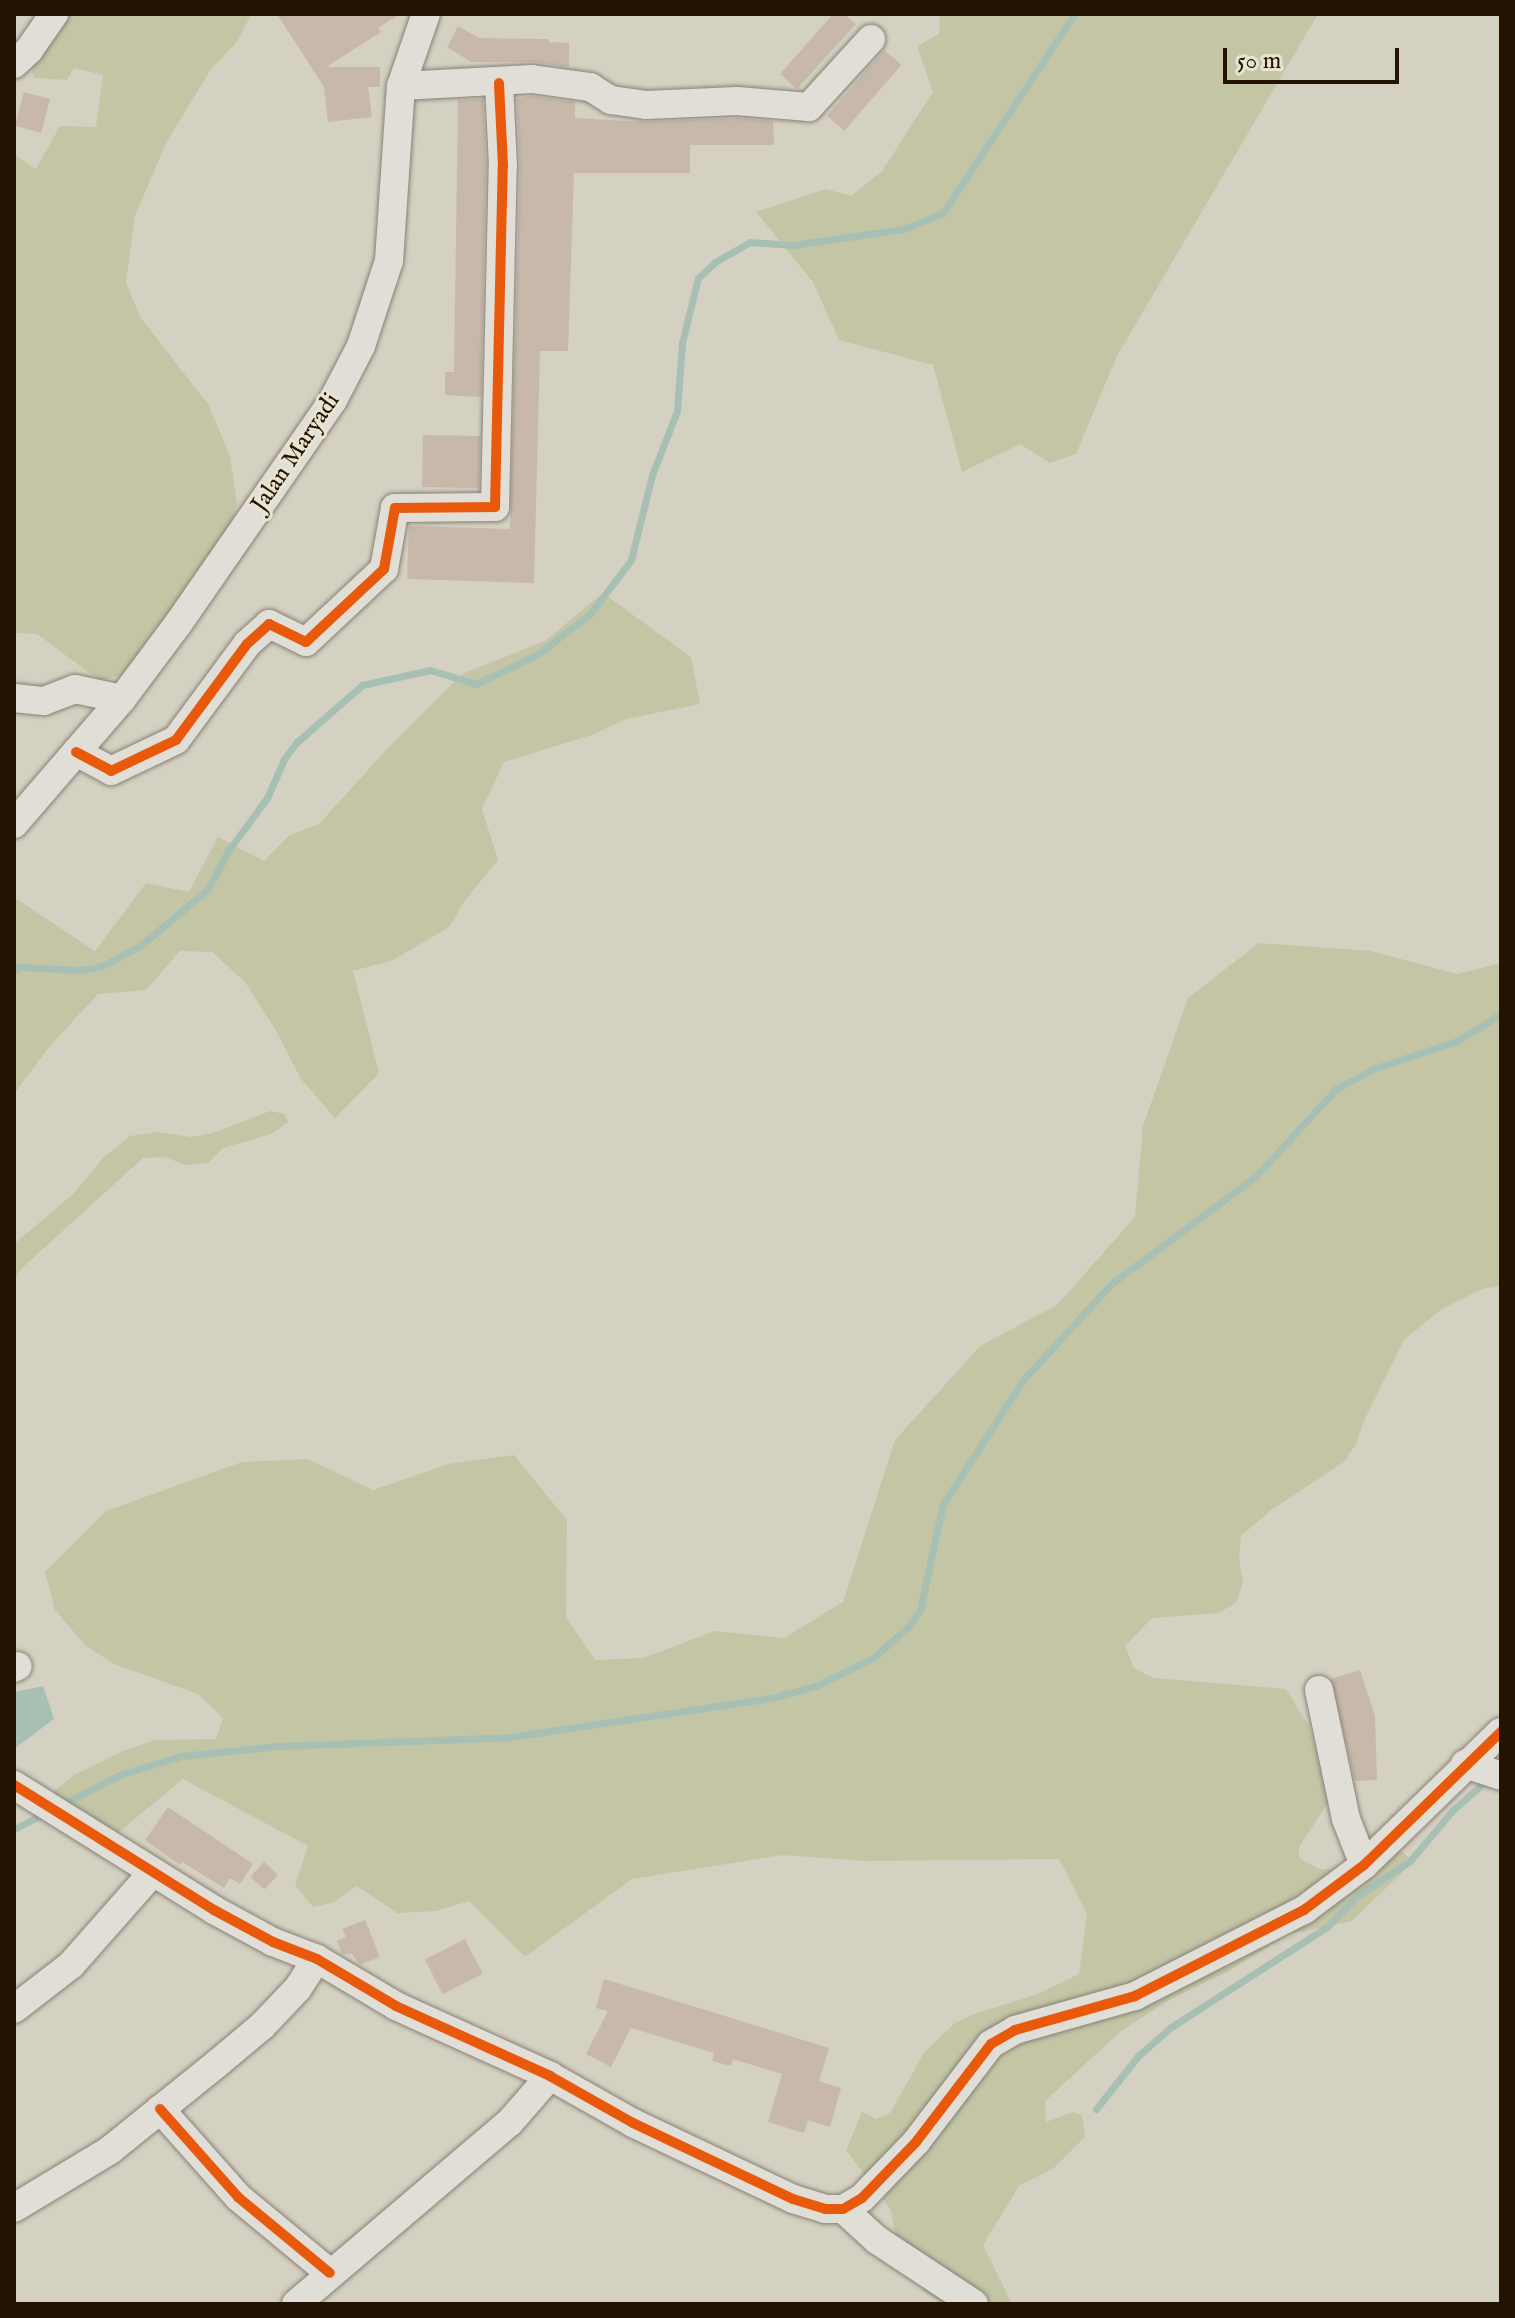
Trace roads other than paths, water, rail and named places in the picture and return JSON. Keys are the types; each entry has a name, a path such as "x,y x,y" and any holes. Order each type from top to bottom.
{"street":[{"name":"Jalan Maryadi","path":"14,824 122,699 210,580 333,400 361,346 389,261 401,86 426,14"},
{"path":"14,64 45,19"},
{"path":"401,86 532,79 590,87 611,100 646,105 737,101 809,107 871,39"},
{"path":"76,752 111,771 176,740 247,644 269,624 306,642 384,569 395,508 495,507 503,166 499,83"},
{"path":"14,698 44,701 75,689 122,699"},
{"path":"1319,1690 1346,1819 1364,1865"},
{"path":"14,1785 72,1823 273,1942 317,1959 396,2006 550,2076 633,2123 793,2199 825,2209 843,2209 862,2198 916,2142 991,2044 1015,2030 1135,1996 1304,1910 1482,1770 1501,1732"},
{"path":"14,2009 71,1965 153,1872"},
{"path":"14,2208 110,2150 262,2026 298,1988 317,1959"},
{"path":"296,2304 510,2122 550,2076"},
{"path":"160,2109 238,2197 330,2273"},
{"path":"843,2209 877,2240 974,2304"}],"waterway":[{"path":"14,971 19,967 82,970 102,966 140,946 208,889 228,851 267,798 284,759 297,742 362,685 430,670 476,684 538,654 590,614 631,560 652,475 677,411 682,343 698,278 715,262 750,242 793,245 904,229 943,213 1074,14"},
{"path":"59,1806 119,1775 181,1756 279,1746 510,1737 771,1698 816,1686 873,1658 907,1628 920,1610 943,1504 1024,1379 1111,1284 1256,1176 1336,1089 1373,1069 1457,1041 1501,1014"},
{"path":"1096,2109 1138,2056 1171,2027 1327,1927 1357,1896 1410,1861 1452,1811 1489,1778"},
{"path":"14,1829 44,1814"}]}
